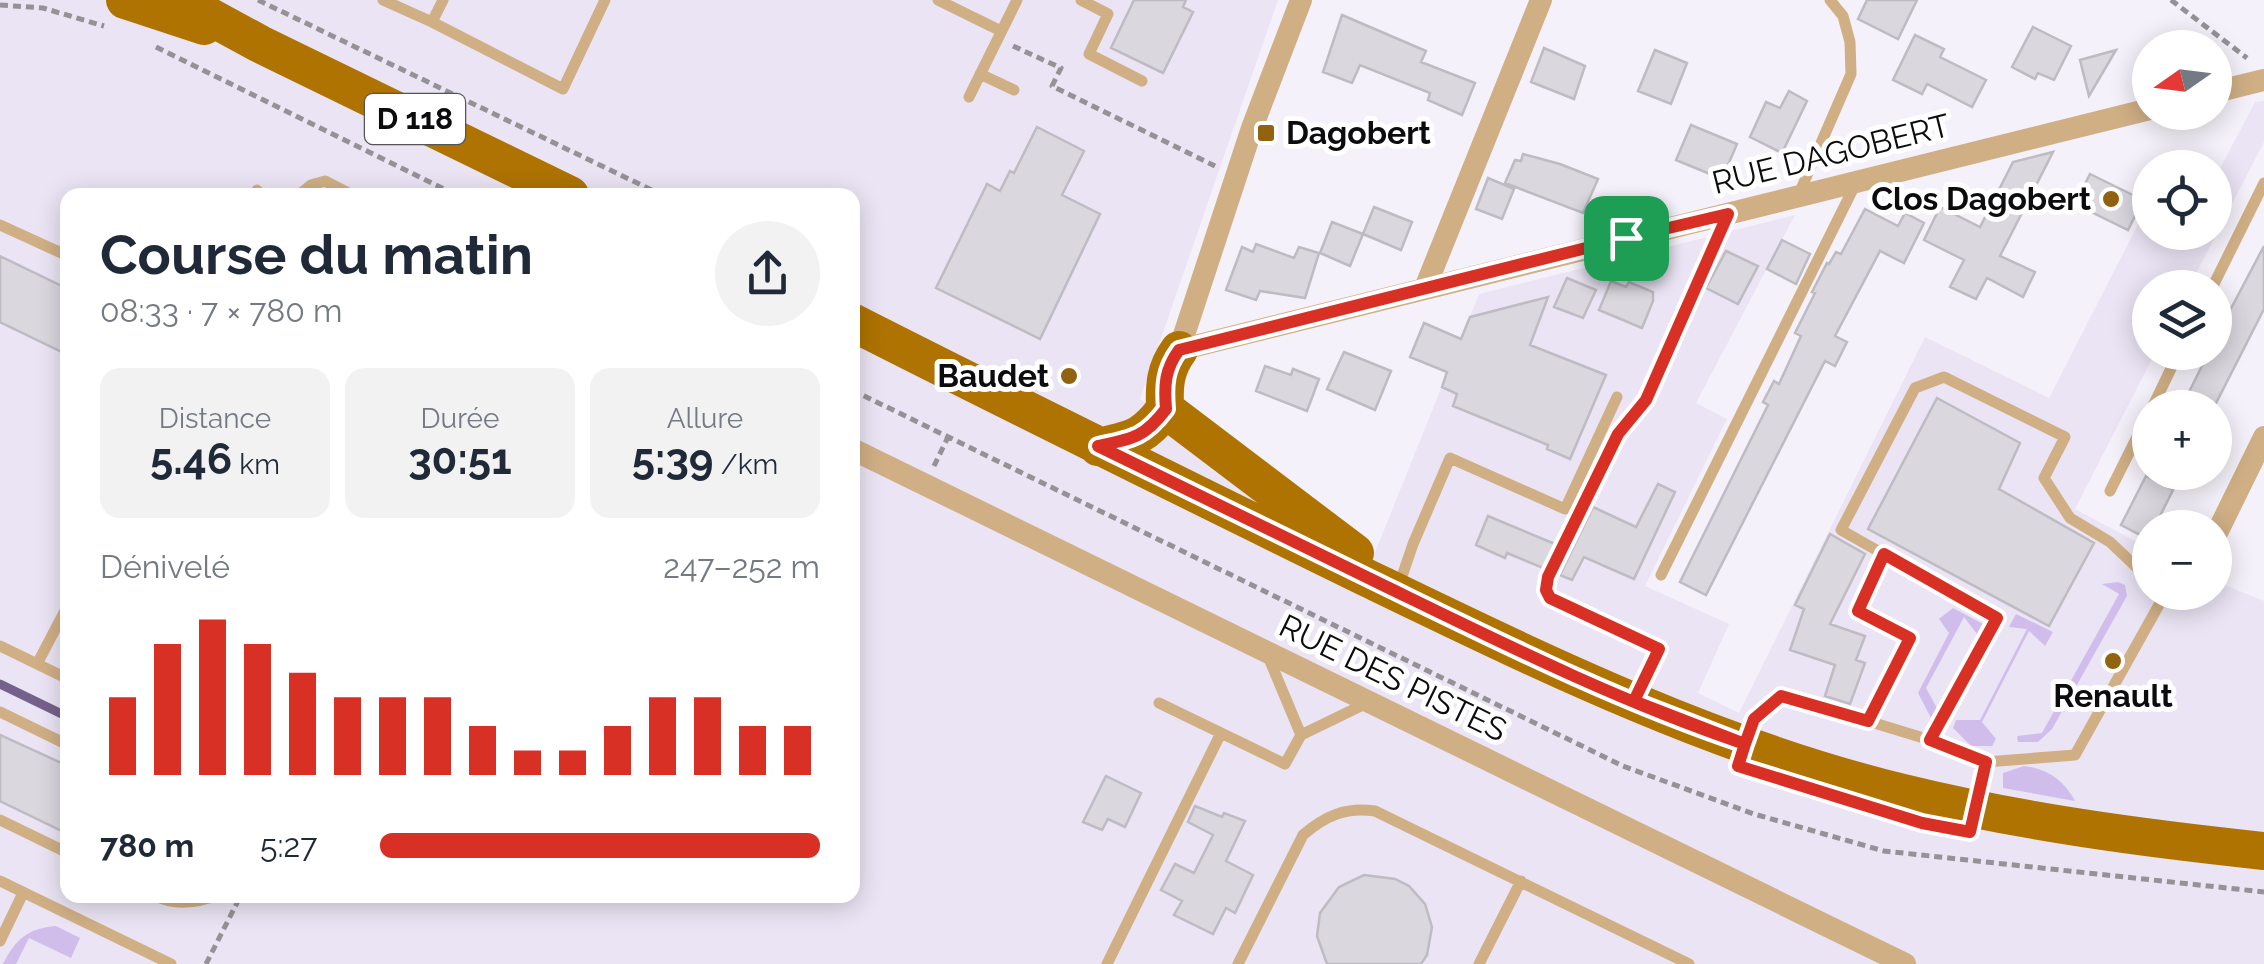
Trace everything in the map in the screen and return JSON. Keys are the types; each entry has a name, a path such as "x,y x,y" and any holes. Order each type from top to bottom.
{"main road":[{"name":"D 118","path":"180,0 260,44 556,188"},
{"name":"D 118","path":"119,14 260,44"},
{"path":"860,326 1478,634 1634,701 1742,755"},
{"path":"1179,350 1168,364 1164,385 1166,409 1368,563 1396,592"},
{"path":"860,351 1505,671 1614,720 1900,792 2084,855 2264,874"},
{"path":"1098,446 1139,437 1166,409"},
{"path":"1973,820 2264,851"}],"street":[{"path":"1179,350 1234,178 1301,0"},
{"path":"1425,288 1541,0"},
{"path":"2232,85 2260,73"},
{"name":"RUE DAGOBERT","path":"1179,350 2132,113"},
{"path":"2228,510 2264,437"},
{"name":"RUE DES PISTES","path":"860,453 1906,964"}],"lane":[{"path":"383,0 563,89 605,0"},
{"path":"432,22 443,0"},
{"path":"938,0 999,35"},
{"path":"969,98 1017,0"},
{"path":"1080,0 1108,14 1089,54 1142,81"},
{"path":"1798,196 1851,74 1844,16 1830,0"},
{"path":"980,74 1014,90"},
{"path":"307,188 325,182 337,188"},
{"path":"1660,575 1857,182"},
{"path":"2221,270 2264,183"},
{"path":"1634,701 1659,649 1555,602 1546,583 1618,434 1646,400 1728,214"},
{"path":"0,225 60,252"},
{"path":"1930,740 1997,618 1841,530 1915,388 1944,377 2065,437 2044,478 2070,518 2110,542 2132,563"},
{"path":"1396,592 1412,544 1450,458 1565,508 1617,396"},
{"path":"2110,491 2132,447"},
{"path":"1868,721 1910,638 1858,611 1884,554"},
{"path":"1742,755 1754,719 1781,696 1930,740 1986,762 2074,754 2155,610"},
{"path":"36,664 60,620"},
{"path":"0,646 60,675"},
{"path":"1266,652 1301,734"},
{"path":"1159,704 1285,764 1301,734 1369,702"},
{"path":"0,712 60,741"},
{"path":"1108,964 1221,733"},
{"path":"1973,820 1986,762"},
{"path":"1238,964 1302,835 1320,820 1344,810 1375,811 1690,964"},
{"path":"0,820 60,849"},
{"path":"1479,964 1521,880"},
{"path":"0,881 170,964"},
{"path":"0,941 23,893"}],"path":[{"path":"258,0 647,188"},
{"path":"2171,0 2260,73"},
{"path":"0,5 119,14"},
{"path":"999,35 1061,68 1052,86 1234,178"},
{"path":"148,43 442,188"},
{"path":"206,964 237,903"}],"shaded area":[{"path":"0,0 1278,0 1140,399 1374,555 1479,294 1795,215 1696,403 1727,419 1645,586 1729,624 1698,693 1739,713 1925,337 2049,398 2132,236 2132,250 2208,250 2198,270 2132,270 2132,370 2146,370 2136,390 2132,390 2132,398 2075,509 2132,539 2132,610 2232,610 2232,588 2264,601 2264,964 0,964"},
{"path":"2264,101 2264,142 2232,204 2230,150 2255,102"},
{"path":"2102,584 2125,585 2127,596 2052,729 2038,742 2018,742 2017,736 2042,733 2119,594"},
{"path":"1953,608 1983,624 1977,634 1964,617 1926,688 1938,710 1932,720 1918,693 1949,633 1939,619"},
{"path":"2016,614 2053,632 2045,646 2029,631 1982,722 1996,739 1992,746 1971,746 1953,728 1956,720 1980,720 2027,629 2009,627"},
{"path":"2024,766 2054,777 2075,801 2003,788 2003,773"},
{"path":"56,926 80,938 71,958 29,938 16,964 3,964 23,937"}],"building":[{"path":"1134,0 1186,0 1183,7 1193,12 1163,73 1111,48"},
{"path":"1867,0 1917,0 1898,39 1858,19"},
{"path":"1342,15 1426,51 1421,62 1475,83 1462,115 1428,100 1430,93 1360,65 1352,83 1323,72"},
{"path":"2033,27 2071,46 2054,80 2038,73 2035,79 2012,67"},
{"path":"1915,35 1944,49 1940,57 1986,80 1972,107 1927,84 1922,94 1893,80"},
{"path":"1544,48 1585,66 1574,99 1531,82"},
{"path":"1655,50 1687,63 1671,104 1638,91"},
{"path":"2116,50 2089,96 2080,60"},
{"path":"1789,91 1807,101 1782,153 1750,137 1766,102 1780,108"},
{"path":"1691,125 1737,144 1722,179 1676,160"},
{"path":"1037,127 1084,151 1062,195 1100,214 1040,339 936,288 987,184 1000,191 1010,171 1014,173"},
{"path":"2053,152 2000,256 2035,272 2023,297 1987,278 1976,299 1950,287 1964,260 1924,240 1940,207 1980,227 2013,162"},
{"path":"1523,154 1598,179 1583,213 1505,183 1515,160 1521,161"},
{"name":"Clos Dagobert","path":"2090,174 2132,195 2132,222 2128,230 2075,204"},
{"path":"1488,178 1514,189 1502,219 1476,209"},
{"path":"1374,207 1412,222 1401,250 1363,234"},
{"path":"1865,209 1898,226 1905,213 1924,223 1904,263 1880,251 1835,336 1847,342 1835,366 1825,361 1706,595 1680,582 1768,405 1763,402 1774,381 1779,384 1801,336 1795,333 1815,293 1812,292 1827,263 1836,252 1841,254"},
{"path":"1332,222 1363,234 1350,266 1320,253"},
{"path":"1782,240 1810,254 1796,284 1767,269"},
{"path":"1256,244 1294,258 1299,247 1319,253 1305,298 1260,291 1256,300 1226,290 1242,247 1253,252"},
{"path":"2264,246 2264,309 2223,390 2190,390 2200,370 2232,370 2232,307"},
{"path":"1726,251 1758,266 1738,304 1706,288"},
{"path":"0,256 60,285 60,351 0,322"},
{"path":"1567,278 1596,290 1583,318 1554,307"},
{"path":"1611,281 1626,287 1629,282 1653,292 1642,328 1599,310"},
{"path":"1548,297 1530,345 1606,375 1570,459 1547,449 1548,445 1453,406 1457,394 1442,387 1447,372 1410,357 1424,323 1461,339 1470,317"},
{"path":"1344,352 1391,371 1375,410 1327,389"},
{"path":"1265,366 1291,375 1293,369 1319,379 1307,411 1256,391"},
{"path":"1937,398 2020,443 1999,489 2094,543 2049,626 1868,529"},
{"path":"1658,484 1675,492 1634,579 1584,557 1572,580 1560,575 1593,507 1636,527"},
{"path":"2139,490 2173,490 2163,510 2132,510 2132,531 2121,525"},
{"path":"1488,516 1555,544 1543,568 1476,545"},
{"path":"1830,534 1865,554 1830,624 1865,636 1856,660 1865,663 1850,704 1825,696 1835,665 1790,650 1804,609 1795,605"},
{"path":"0,735 60,762 60,830 0,801"},
{"path":"1106,776 1141,793 1125,827 1108,819 1102,830 1083,822"},
{"path":"1195,806 1245,821 1226,861 1253,875 1235,913 1226,908 1213,934 1174,915 1182,901 1161,890 1175,864 1194,873 1213,835 1188,822"},
{"path":"1364,875 1395,879 1409,886 1425,904 1432,927 1427,955 1421,964 1327,964 1317,936 1320,913 1339,887"}],"waterway":[{"path":"0,684 60,713"}],"place":[{"name":"Dagobert","path":"1266,133"},
{"name":"Clos Dagobert","path":"2111,199"},
{"name":"Baudet","path":"1069,376"},
{"name":"Renault","path":"2113,661"}],"route":[{"path":"1626,238 1179,350 1168,364 1164,385 1166,409 1152,427 1139,437 1098,446 1478,634 1620,695 1710,732 1745,744 1738,766 1922,823 1970,832 1986,762 1930,740 1997,618 1884,554 1858,611 1910,638 1868,721 1781,696 1754,719 1745,744 1710,732 1634,701 1659,649 1550,598 1546,590 1548,577 1618,434 1646,400 1728,214 1626,238"}]}
